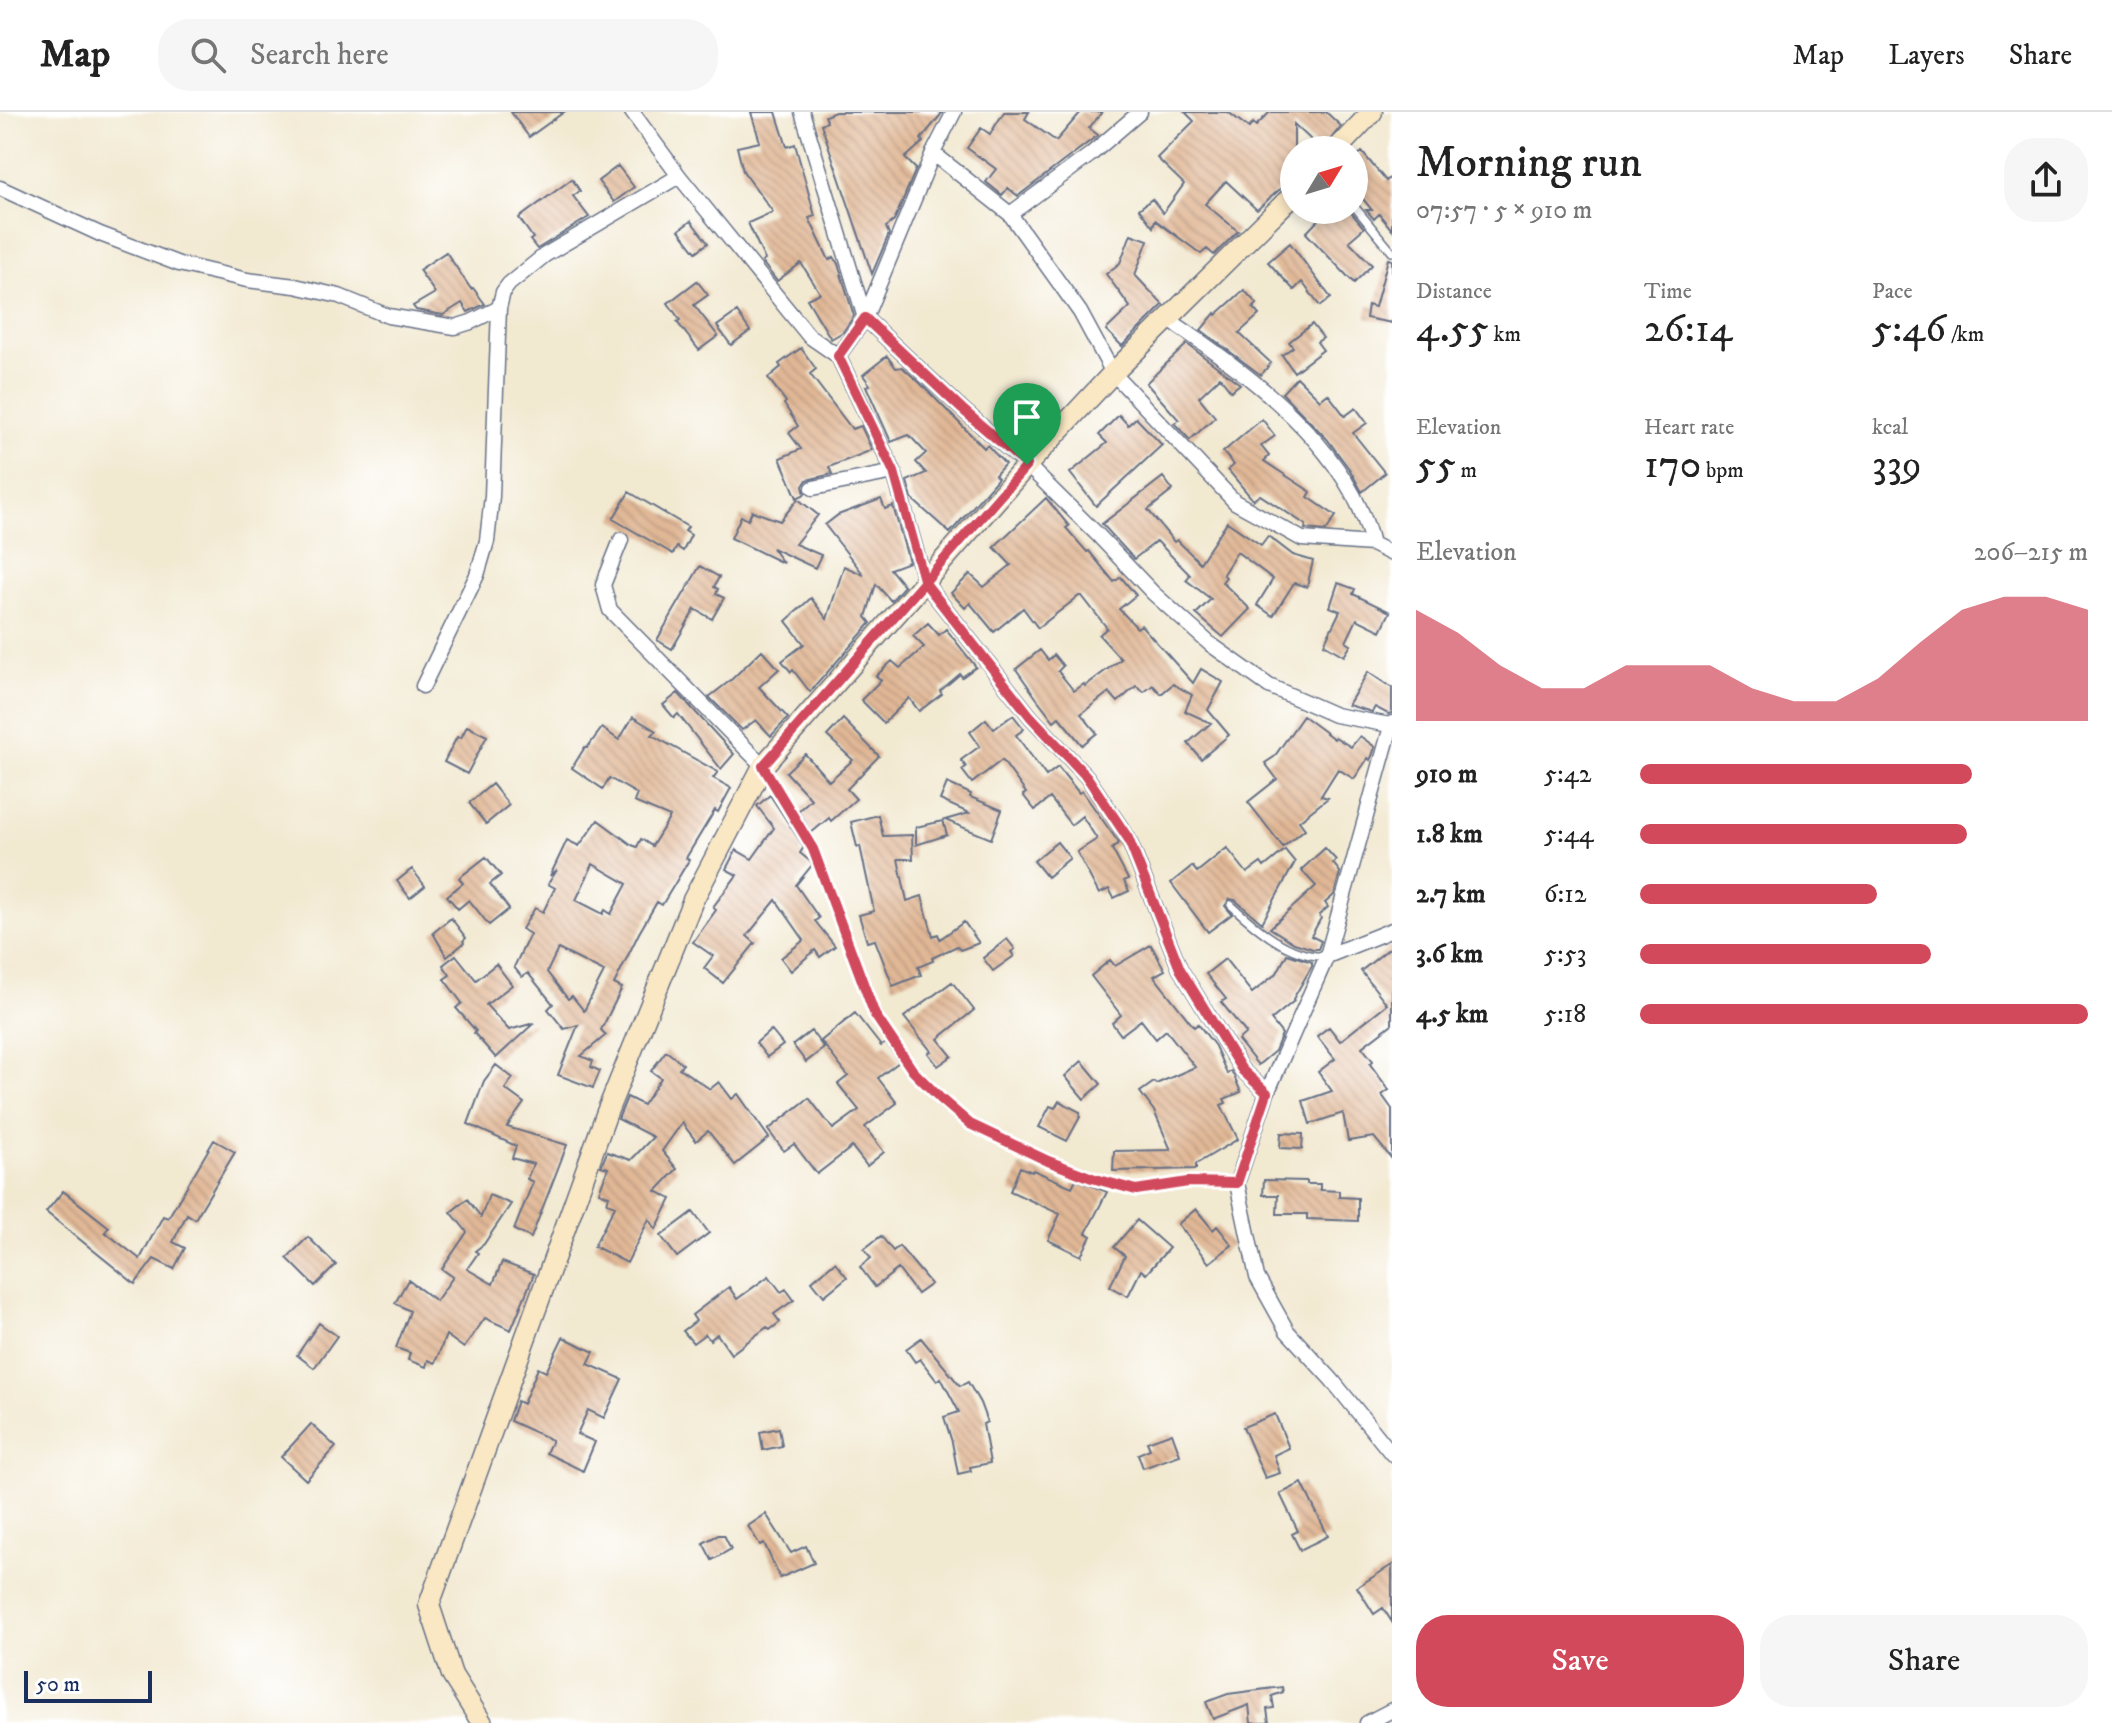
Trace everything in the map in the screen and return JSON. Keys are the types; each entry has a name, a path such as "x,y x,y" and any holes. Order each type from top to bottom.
{"street":[{"path":"632,112 679,176 809,336 838,356 894,472 925,583 1030,716 1087,777 1128,838 1180,969 1242,1070 1267,1093"},
{"path":"802,112 865,318 1027,465 1153,593 1222,652 1269,686 1335,715 1391,724 1327,956 1267,1093 1237,1183 1257,1277 1287,1331 1332,1380 1392,1454"},
{"path":"838,356 865,318 933,153 954,112"},
{"path":"1010,214 1066,174 1140,112"},
{"path":"1349,136 1372,112"},
{"path":"933,153 1010,214 1080,312 1113,373 1235,502 1302,539 1372,544 1392,554"},
{"path":"423,686 477,575 487,541 492,496 499,308 503,292 545,255 679,176"},
{"path":"0,188 100,234 179,264 339,296 388,316 455,327 499,308"},
{"path":"482,1723 452,1675 429,1605 607,1112 693,900 763,766 1027,465 1113,373 1280,208"},
{"path":"1169,320 1223,356 1322,448 1366,516 1372,544"},
{"path":"813,488 894,472"},
{"path":"621,540 603,585 610,610 763,766"},
{"path":"1327,956 1392,930"},
{"path":"1367,1723 1392,1710"}],"lane":[{"path":"1368,223 1392,252"},
{"path":"763,766 813,849 875,1015 913,1071 941,1099 970,1124 1092,1178 1136,1190 1188,1182 1237,1183"},
{"path":"1231,905 1257,929 1289,947 1313,957 1327,956"}],"building":[{"path":"511,112 564,112 529,137"},
{"path":"751,112 776,112 787,147 795,144 815,216 809,218 829,260 834,257 838,264 854,316 843,332 831,339 807,299 820,293 801,263 777,281 762,262 765,260 748,223 773,212 743,171 737,147 760,142"},
{"path":"835,112 943,112 921,139 923,142 905,158 916,169 894,221 886,227 889,234 872,274 821,124 827,122 825,116"},
{"path":"1004,112 1029,112 1025,119 1056,141 1081,112 1102,112 1089,128 1098,135 1018,196 1008,188 1002,195 986,182 996,169 967,148 981,128 990,134"},
{"path":"1185,112 1228,112 1249,128 1253,123 1256,126 1270,112 1326,112 1341,126 1333,136 1307,136 1294,124 1294,136 1280,136 1280,189 1257,210 1226,181 1205,204 1238,231 1214,255 1207,249 1201,254 1155,220 1153,227 1139,209 1152,199 1163,213 1184,184 1157,158 1194,121"},
{"path":"1368,159 1386,181 1392,176 1392,230 1379,214 1374,219 1368,212 1372,210 1368,205"},
{"path":"618,166 634,187 614,202 598,181"},
{"path":"572,179 580,191 573,196 589,217 537,249 519,218"},
{"path":"691,221 708,243 696,252 679,230"},
{"path":"1315,224 1361,224 1364,228 1349,241 1372,265 1354,283 1306,233"},
{"path":"1131,234 1148,240 1135,275 1163,305 1122,346 1106,330 1130,307 1106,274 1120,263"},
{"path":"1290,243 1331,298 1320,306 1302,282 1294,290 1268,262"},
{"path":"446,252 485,304 468,312 462,303 443,315 416,310 413,306 435,293 419,270"},
{"path":"1388,259 1392,260 1392,323 1366,318 1368,305 1375,307"},
{"path":"697,281 708,295 694,305 718,336 699,350 677,322 680,320 668,303"},
{"path":"1244,290 1257,304 1253,308 1259,315 1239,333 1271,363 1261,375 1201,330 1215,313"},
{"path":"737,312 750,331 731,345 717,326"},
{"path":"1312,324 1323,338 1317,342 1323,350 1294,372 1282,355 1293,347 1289,342"},
{"path":"1187,344 1240,384 1231,391 1220,377 1199,397 1215,417 1190,440 1174,423 1179,420 1146,383"},
{"path":"801,348 816,369 810,374 852,429 861,426 872,450 829,467 832,474 807,480 803,486 805,494 797,498 780,458 801,449 789,433 798,426 784,404 786,402 768,378 781,367 779,364"},
{"path":"887,356 896,368 902,367 984,448 987,445 1005,464 995,475 998,478 950,533 912,499 907,481 926,473 916,462 926,453 909,435 891,442 866,386 870,385 863,375"},
{"path":"1297,377 1320,400 1328,394 1345,416 1356,408 1367,423 1353,433 1385,473 1362,492 1327,439 1282,393"},
{"path":"1119,415 1128,425 1136,418 1162,445 1096,506 1070,473 1107,443 1099,435"},
{"path":"1262,419 1275,436 1261,446 1269,456 1264,461 1311,492 1308,497 1336,516 1326,531 1305,529 1306,525 1260,495 1253,500 1228,470 1234,465 1223,452"},
{"path":"1163,477 1173,490 1148,510 1174,542 1177,540 1200,563 1227,522 1261,545 1268,536 1293,555 1313,561 1307,587 1294,583 1273,616 1257,605 1273,579 1237,552 1223,574 1226,577 1222,582 1250,609 1223,637 1196,614 1211,599 1186,580 1190,575 1157,541 1134,559 1102,524"},
{"path":"629,492 688,527 685,531 691,535 683,551 677,547 673,554 613,519"},
{"path":"1046,498 1069,526 1066,528 1114,582 1121,577 1136,595 1119,609 1137,628 1141,625 1193,683 1201,669 1223,682 1208,710 1229,735 1201,759 1188,743 1211,723 1185,711 1192,695 1173,684 1161,694 1153,685 1144,692 1136,686 1118,702 1109,692 1081,714 1097,733 1082,745 1059,717 1054,721 1037,699 1016,669 1040,650 1048,660 1054,655 1063,666 1058,671 1074,691 1121,659 1099,635 1107,628 1082,596 1038,628 1023,608 994,632 970,603 965,608 951,593 970,574 984,587 1011,565 994,547"},
{"path":"798,499 818,515 795,544 821,555 815,568 772,548 783,563 731,538 741,516 748,520 752,511 780,521"},
{"path":"881,499 885,509 893,506 909,562 890,569 904,586 891,601 876,584 866,617 871,623 810,692 782,661 804,644 786,621 811,598 827,619 844,566 864,575 825,525 838,515"},
{"path":"700,566 719,577 714,587 718,589 716,594 724,598 712,619 695,609 672,649 657,640"},
{"path":"1338,583 1355,589 1353,594 1390,612 1381,631 1357,619 1346,642 1351,645 1344,656 1324,644 1340,611 1330,607"},
{"path":"928,623 939,635 946,629 976,667 962,677 960,674 940,691 942,694 919,711 909,698 884,723 861,700 881,680 876,676 892,661 900,668 924,647 913,636"},
{"path":"762,650 779,669 759,687 788,718 771,736 756,720 742,730 709,697"},
{"path":"1368,672 1392,688 1392,713 1375,707 1372,712 1348,705"},
{"path":"678,693 734,754 721,769 678,714 674,718 663,705"},
{"path":"1013,715 1024,729 1016,735 1046,776 1058,767 1079,793 1082,791 1119,843 1112,849 1128,879 1124,881 1129,891 1114,898 1109,889 1099,894 1077,852 1097,839 1082,816 1071,825 1050,798 1035,810 1002,760 972,783 962,770 966,767 961,760 980,746 970,732 986,719 994,729"},
{"path":"1303,716 1334,739 1351,747 1360,736 1375,747 1370,760 1368,758 1354,779 1338,769 1321,796 1328,798 1299,821 1305,829 1283,847 1248,802 1277,779 1265,763 1274,757"},
{"path":"633,717 656,731 652,735 718,772 713,778 731,788 686,858 689,860 662,905 657,902 614,984 622,988 601,1030 606,1035 581,1056 593,1061 591,1067 600,1071 593,1088 558,1075 578,1025 564,1029 548,1009 553,1004 528,973 522,977 514,967 530,934 522,929 535,908 543,912 555,888 548,884 557,870 550,876 567,840 579,846 598,820 632,845 637,847 641,839 652,846 670,817 634,802 637,794 609,778 603,789 572,768 602,728 619,740","holes":["593,864 627,884 611,914 605,910 603,914 576,900","558,949 604,972 584,1011 572,996 568,999 547,972"]},
{"path":"843,719 879,756 847,789 856,799 831,821 829,818 811,833 798,811 811,799 786,772 805,754 829,781 853,760 827,736"},
{"path":"467,726 487,736 467,774 444,762 457,737 461,738"},
{"path":"947,783 971,794 970,797 1002,810 991,839 945,820 969,813 940,800"},
{"path":"492,784 509,805 486,824 469,803"},
{"path":"770,795 804,847 800,853 812,865 796,885 819,918 815,921 835,946 820,957 815,950 791,971 781,958 804,940 776,900 747,936 755,943 723,983 704,968 713,956 693,942 716,910 713,907 737,875 726,869 736,850 752,859 774,828 757,806"},
{"path":"878,815 883,836 912,835 913,859 898,859 907,901 922,896 933,936 938,934 940,939 964,922 979,943 960,950 957,946 932,958 933,961 918,967 921,975 893,986 875,940 867,942 859,915 874,911 860,846 857,847 851,822"},
{"path":"943,821 947,835 916,845 916,827"},
{"path":"1057,842 1070,858 1047,877 1034,861"},
{"path":"1227,848 1247,873 1261,863 1264,867 1285,850 1295,862 1262,923 1230,899 1225,906 1232,914 1208,932 1171,883 1192,866 1197,872"},
{"path":"1325,848 1336,860 1333,863 1340,872 1334,895 1325,903 1328,907 1319,915 1321,918 1311,936 1321,941 1318,949 1313,949 1294,943 1270,928 1316,886 1301,870"},
{"path":"486,857 501,875 490,884 509,909 489,925 469,900 458,909 447,896 463,883 459,878"},
{"path":"412,869 425,886 410,898 397,881"},
{"path":"451,918 466,938 447,957 433,933"},
{"path":"1007,939 1015,949 1011,952 1014,956 993,971 983,958"},
{"path":"1151,945 1165,970 1154,976 1194,1027 1198,1024 1215,1046 1227,1074 1231,1071 1234,1076 1241,1092 1224,1099 1226,1103 1221,1105 1238,1139 1196,1164 1196,1169 1113,1171 1114,1151 1171,1150 1154,1111 1140,1092 1154,1082 1156,1084 1195,1067 1166,1030 1156,1039 1141,1020 1121,1035 1112,1023 1121,1015 1091,976 1110,960 1115,966"},
{"path":"1392,946 1392,1024 1362,1047 1389,1090 1382,1095 1392,1109 1392,1159 1374,1137 1348,1141 1343,1113 1310,1124 1303,1101 1332,1091 1318,1072 1335,1059 1317,1036 1329,1027 1340,1041 1387,1004 1361,971"},
{"path":"1287,954 1312,962 1312,966 1294,1001 1271,1020 1282,1034 1275,1051 1258,1065 1238,1040 1246,1033 1221,1002 1226,999 1206,974 1225,959 1252,993 1277,973"},
{"path":"456,955 476,980 496,964 512,985 486,1005 509,1030 534,1023 496,1058 456,1008 462,1003 444,979 450,975 443,965"},
{"path":"952,982 974,1010 938,1039 952,1056 938,1066 928,1053 931,1051 904,1017"},
{"path":"855,1013 881,1046 886,1043 899,1062 878,1078 897,1103 865,1127 884,1152 867,1166 852,1147 817,1174 794,1144 784,1151 768,1130 809,1098 833,1129 859,1110 838,1084 848,1076 821,1041"},
{"path":"771,1030 783,1045 767,1057 756,1043"},
{"path":"811,1031 824,1048 806,1062 793,1045"},
{"path":"666,1051 683,1064 679,1068 710,1089 719,1082 732,1099 738,1094 769,1138 735,1165 708,1131 696,1141 682,1123 662,1151 677,1169 656,1191 671,1199 656,1229 649,1219 627,1263 594,1246 615,1206 607,1203 609,1196 599,1192 608,1168 601,1166 607,1152 631,1160 653,1137 618,1119 627,1097 643,1105 661,1078 651,1071"},
{"path":"1082,1061 1101,1084 1084,1099 1065,1076"},
{"path":"496,1065 513,1078 505,1089 524,1103 507,1127 567,1145 531,1238 514,1230 533,1182 527,1179 533,1164 512,1158 516,1146 468,1124 484,1081"},
{"path":"1059,1101 1080,1112 1067,1141 1039,1127 1050,1106 1055,1108"},
{"path":"1281,1133 1303,1134 1302,1149 1280,1148"},
{"path":"214,1140 235,1152 195,1219 187,1214 173,1242 185,1248 174,1269 154,1259 135,1284 46,1212 63,1191 109,1227 105,1232 140,1259 163,1216 168,1218"},
{"path":"1020,1167 1072,1187 1076,1179 1107,1192 1086,1233 1091,1236 1081,1256 1048,1240 1060,1214 1010,1191"},
{"path":"1264,1180 1307,1181 1307,1184 1320,1184 1320,1190 1339,1191 1339,1197 1358,1198 1358,1221 1307,1219 1307,1214 1277,1214 1278,1195 1263,1195"},
{"path":"489,1195 511,1204 484,1244 475,1251 478,1253 467,1269 493,1284 502,1262 534,1274 511,1330 485,1318 464,1348 446,1335 435,1363 428,1360 426,1367 408,1360 410,1353 396,1348 410,1311 395,1303 408,1280 436,1301 453,1277 442,1269 467,1232 451,1212 467,1199 481,1217"},
{"path":"1196,1209 1213,1230 1217,1226 1232,1245 1209,1263 1178,1224"},
{"path":"693,1212 709,1233 677,1257 661,1236"},
{"path":"1137,1220 1169,1248 1146,1274 1141,1270 1128,1296 1110,1286 1125,1256 1114,1247"},
{"path":"881,1236 893,1251 899,1246 931,1284 917,1294 898,1269 875,1287 860,1267 871,1258 864,1249"},
{"path":"308,1237 336,1265 315,1286 287,1258"},
{"path":"835,1262 847,1277 824,1296 812,1281"},
{"path":"769,1276 781,1292 786,1289 794,1300 774,1314 780,1322 770,1330 767,1327 731,1354 717,1334 710,1340 705,1334 693,1343 683,1331 696,1321 692,1315 729,1287 737,1299"},
{"path":"319,1323 337,1336 314,1368 297,1355"},
{"path":"563,1337 594,1352 588,1364 622,1379 604,1418 588,1410 577,1434 595,1442 583,1471 546,1453 552,1440 510,1421 517,1401 523,1404 538,1368 546,1372"},
{"path":"921,1338 960,1386 968,1382 980,1403 987,1422 983,1424 990,1463 970,1467 971,1471 958,1474 944,1417 959,1412 941,1378 937,1381 920,1359 915,1362 906,1349"},
{"path":"1275,1414 1289,1448 1274,1455 1280,1473 1265,1478 1243,1427"},
{"path":"311,1424 336,1447 306,1480 281,1457"},
{"path":"779,1428 782,1446 763,1450 760,1432"},
{"path":"1172,1433 1180,1455 1143,1468 1138,1454 1150,1449 1147,1442"},
{"path":"1302,1483 1328,1536 1300,1550 1292,1534 1298,1531 1280,1494"},
{"path":"766,1514 791,1553 806,1546 814,1563 780,1578 764,1543 760,1545 748,1526"},
{"path":"724,1535 731,1549 712,1560 703,1543"},
{"path":"1392,1565 1392,1622 1383,1608 1374,1614 1357,1587"},
{"path":"1282,1687 1283,1692 1272,1696 1274,1708 1267,1709 1269,1723 1251,1723 1249,1705 1213,1719 1206,1702 1228,1694"}],"route":[{"path":"1027,465 865,318 838,356 894,472 925,583 1030,716 1087,777 1128,838 1180,969 1242,1070 1267,1093 1237,1183 1188,1182 1136,1190 1092,1178 970,1124 941,1099 913,1071 875,1015 813,849 763,766 925,583 1027,465"}]}
